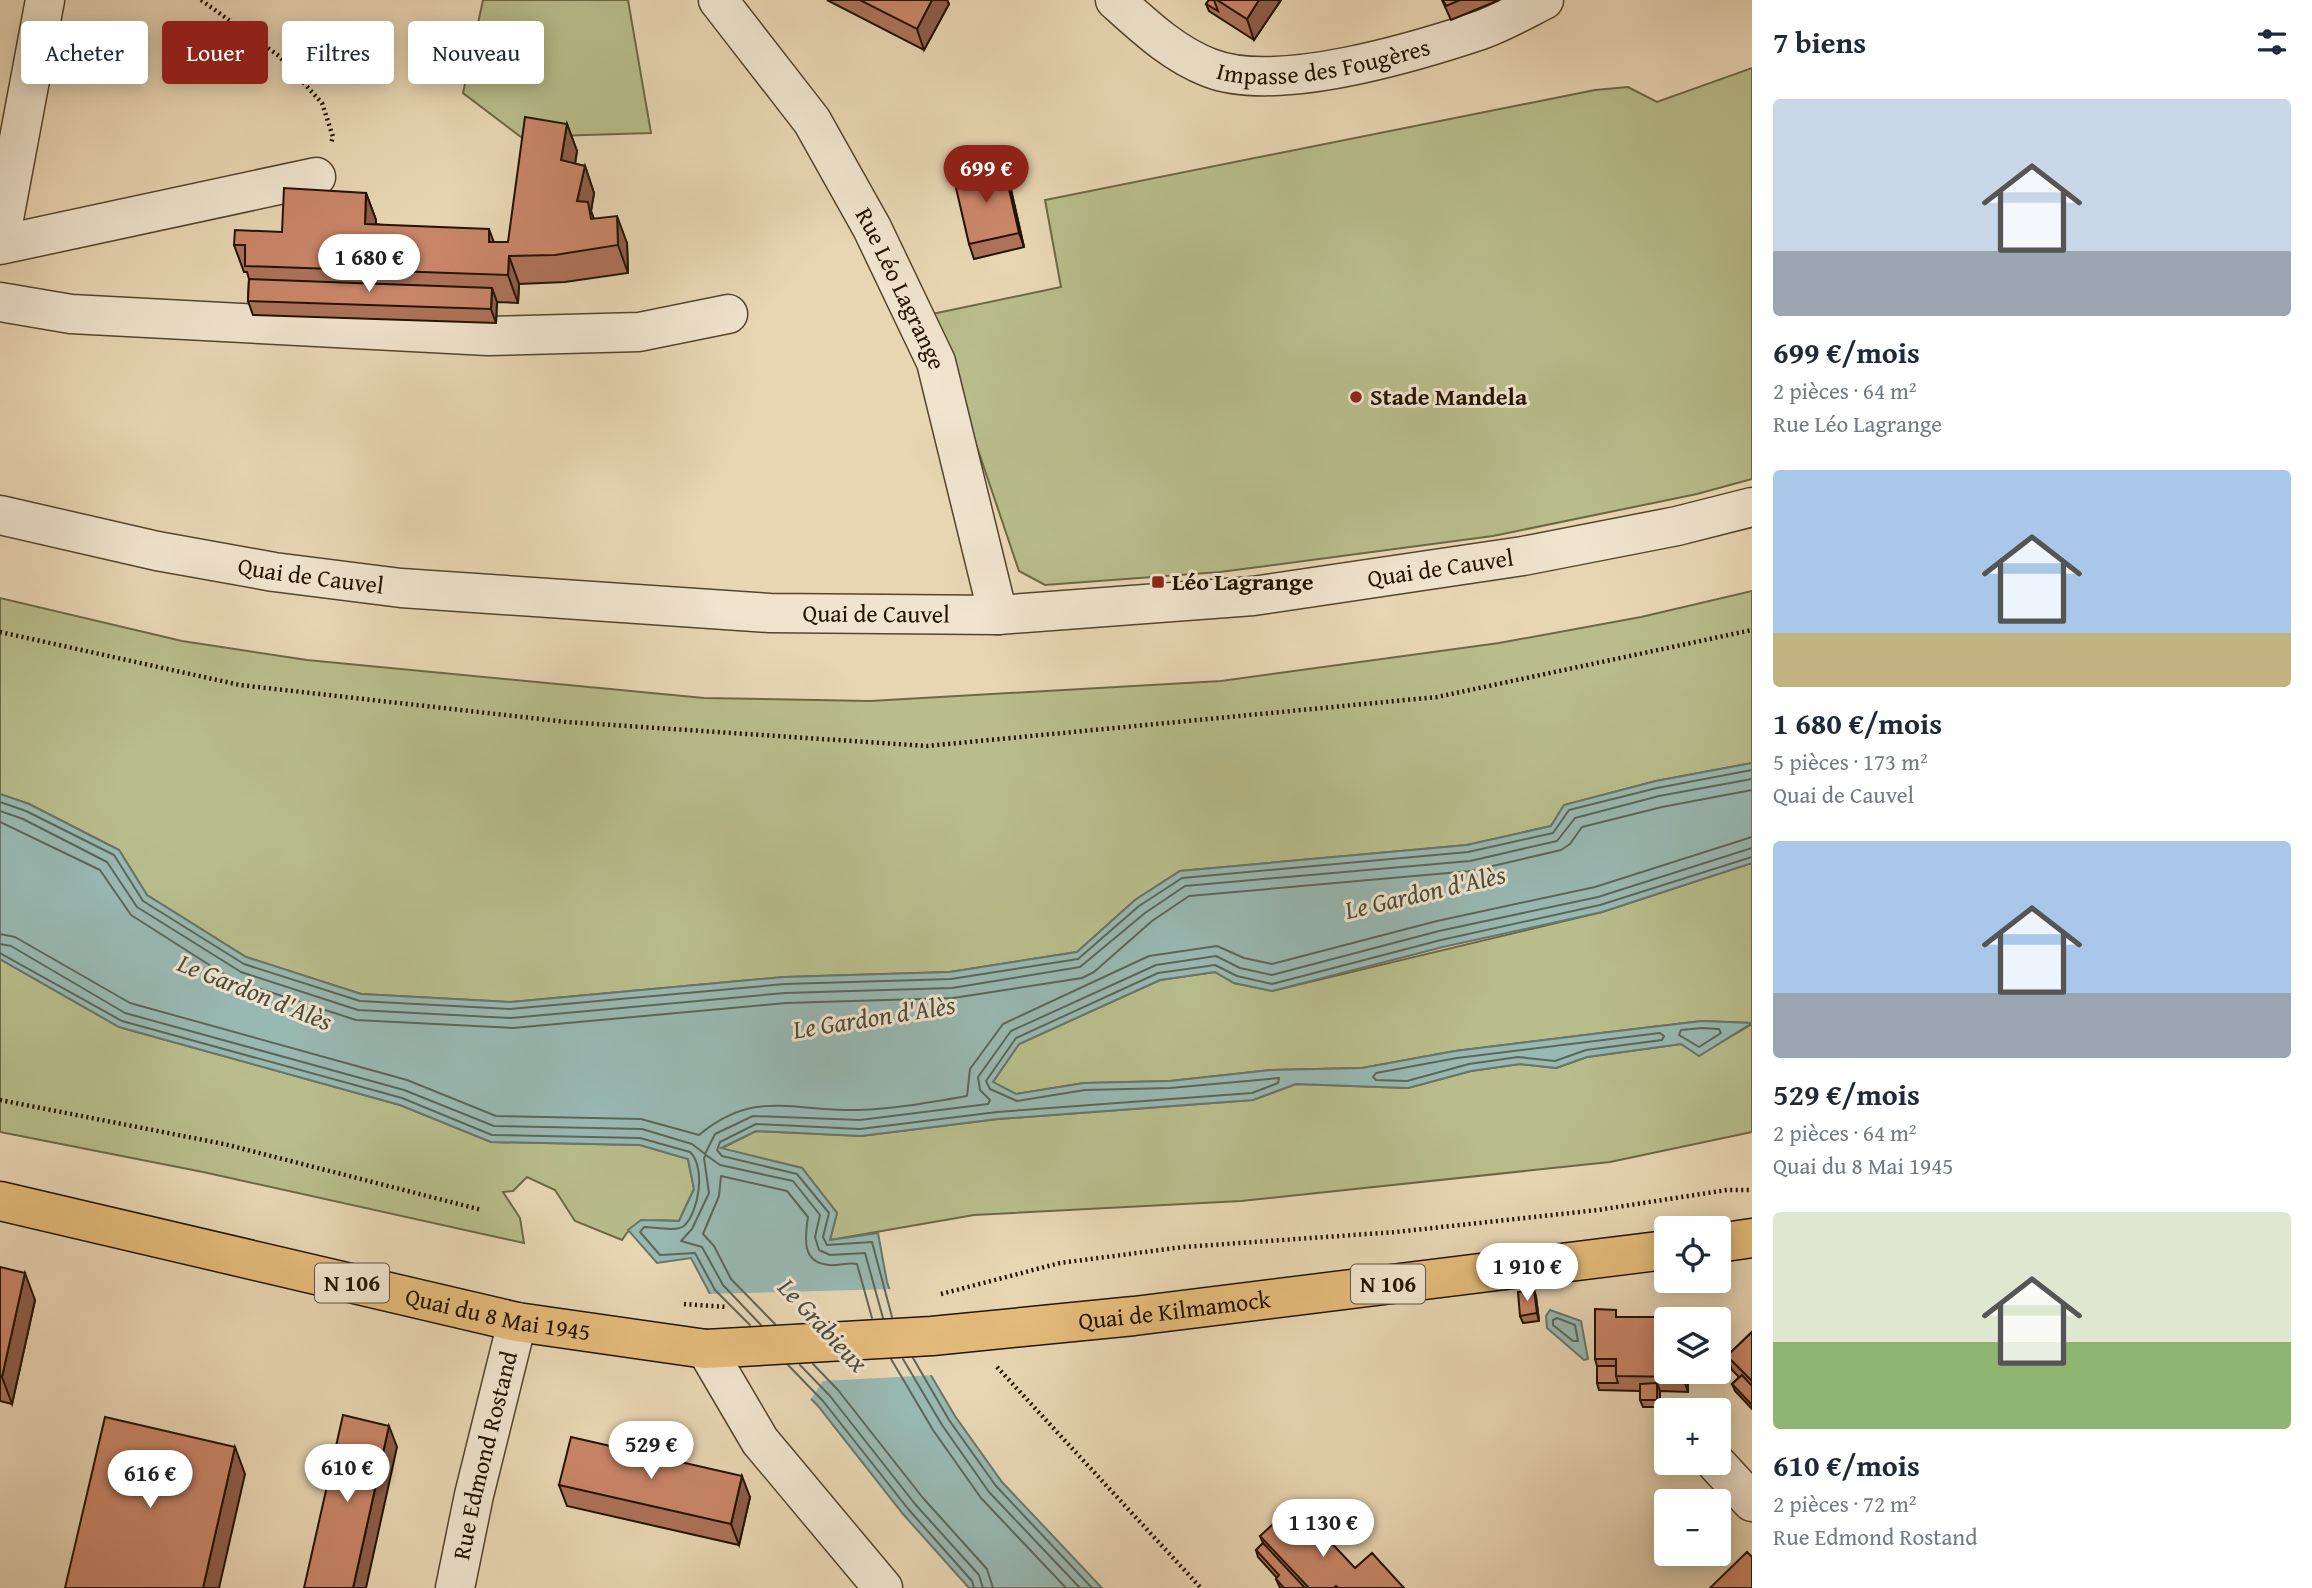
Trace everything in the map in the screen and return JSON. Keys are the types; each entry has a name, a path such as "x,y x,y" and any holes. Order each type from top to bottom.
{"main road":[{"name":"Quai du 8 Mai 1945","path":"0,1201 517,1322 723,1348"},
{"path":"1731,1241 1752,1238"},
{"name":"Quai de Kilmamock","path":"723,1348 949,1335 1135,1316 1654,1253"},
{"path":"1731,1262 1752,1264"}],"street":[{"path":"45,0 0,242 316,177"},
{"name":"Rue Léo Lagrange","path":"718,0 812,121 872,228 936,362 998,615"},
{"name":"Impasse des Fougères","path":"1115,0 1160,41 1211,69 1262,77 1358,65 1483,29 1544,0"},
{"path":"0,302 71,314 488,336 639,332 728,314"},
{"name":"Quai de Cauvel","path":"0,515 157,551 274,572 401,588 770,613 998,615 1280,592 1523,556 1677,526 1752,507"},
{"name":"Rue Edmond Rostand","path":"455,1588 474,1495 517,1322"},
{"path":"723,1348 760,1441 883,1588"},
{"path":"1727,1475 1752,1502"}],"path":[{"path":"201,0 279,56 322,103 333,137 316,177"},
{"path":"0,632 240,685 567,722 927,746 1437,697 1752,630"},
{"path":"0,1100 224,1144 482,1210"},
{"path":"934,1296 1060,1263 1183,1247 1410,1231 1598,1210 1727,1190 1752,1190"},
{"path":"949,1335 1200,1588"}],"green space":[{"path":"483,0 628,0 651,133 521,137 463,93 465,84 544,84 544,21 478,21"},
{"name":"Stade Mandela","path":"1752,68 1752,479 1697,494 1493,536 1220,572 1045,585 1019,571 932,314 1061,287 1045,200 1595,90 1628,87 1657,102"},
{"path":"1752,591 1752,763 1656,781 1564,805 1551,826 1467,845 1180,871 1135,900 1077,952 950,972 784,977 511,1002 361,994 246,957 147,895 119,850 29,804 0,794 0,598 182,641 307,660 704,698 870,701 1221,681 1499,643 1641,617"},
{"path":"1752,863 1752,1023 1702,1021 1455,1051 1362,1068 1271,1070 1170,1081 1084,1083 1016,1094 992,1083 1019,1044 1160,980 1215,972 1234,983 1272,991 1602,912"},
{"path":"0,959 119,1027 400,1105 491,1142 640,1145 688,1159 694,1189 679,1221 653,1220 639,1223 627,1232 622,1240 575,1221 555,1190 527,1177 513,1191 503,1192 520,1218 524,1243 203,1172 0,1132"},
{"path":"1752,1024 1752,1132 1610,1162 1241,1201 974,1215 830,1240 837,1213 802,1168 720,1149 756,1131 861,1136 998,1119 1253,1100 1296,1084 1408,1088 1471,1071 1520,1064 1556,1068 1587,1057 1681,1044 1699,1055"}],"water":[{"path":"1752,763 1752,863 1602,912 1443,947 1272,991 1234,983 1215,972 1160,980 1019,1044 993,1082 1016,1094 1084,1083 1170,1081 1271,1070 1362,1068 1455,1051 1702,1021 1752,1023 1699,1056 1681,1044 1587,1057 1556,1068 1520,1064 1471,1071 1408,1088 1296,1084 1253,1100 998,1119 861,1136 756,1131 721,1148 802,1168 837,1213 830,1240 878,1233 887,1282 903,1328 955,1416 1002,1482 1102,1588 969,1588 903,1514 818,1406 710,1294 691,1258 657,1263 628,1230 641,1220 679,1221 694,1189 688,1159 640,1145 491,1142 400,1105 119,1027 0,959 0,794 29,804 119,850 147,895 246,957 361,994 511,1002 784,977 950,972 1077,952 1135,900 1180,871 1467,845 1551,826 1564,805 1656,781"},
{"path":"1550,1310 1581,1321 1588,1359 1584,1360 1547,1328 1546,1316"}],"pier":[{"path":"893,1289 906,1326 935,1375 823,1381 809,1402 706,1294"}],"building":[{"path":"860,0 932,0 917,29"},
{"path":"1209,0 1214,0 1218,11 1206,4"},
{"path":"1217,0 1259,0 1247,19"},
{"path":"1443,0 1460,0 1446,6"},
{"path":"525,117 567,124 561,160 585,166 577,201 588,202 591,219 617,216 618,245 555,255 509,256 508,275 245,266 245,245 234,245 235,230 282,232 284,188 366,193 365,224 489,229 489,242 508,242"},
{"path":"1004,167 1019,233 969,244 953,175"},
{"path":"249,279 492,288 491,309 248,301"},
{"path":"0,1267 25,1273 2,1377 0,1376"},
{"path":"1534,1290 1537,1313 1520,1316 1518,1292"},
{"path":"1595,1309 1616,1310 1616,1317 1654,1317 1654,1377 1616,1376 1616,1359 1595,1359"},
{"path":"1752,1332 1752,1381 1731,1360 1731,1352"},
{"path":"1597,1366 1616,1366 1618,1383 1597,1383"},
{"path":"1742,1375 1752,1386 1752,1405 1732,1384"},
{"path":"1640,1384 1657,1384 1657,1398 1640,1400"},
{"path":"343,1415 389,1426 353,1588 304,1588"},
{"path":"105,1417 235,1447 203,1588 65,1588"},
{"path":"571,1437 742,1476 731,1524 559,1485"},
{"path":"1283,1515 1296,1528 1307,1517 1355,1568 1372,1553 1404,1588 1309,1588 1260,1536"},
{"path":"1263,1543 1305,1588 1284,1588 1276,1579 1279,1575 1256,1550"},
{"path":"1747,1552 1752,1557 1752,1588 1710,1588"}],"place":[{"name":"Stade Mandela","path":"1356,397"},
{"name":"Léo Lagrange","path":"1158,582"}],"water label":[{"name":"Le Gardon d'Alès","path":"1425,892"},
{"name":"Le Gardon d'Alès","path":"255,992"},
{"name":"Le Gardon d'Alès","path":"874,1017"},
{"name":"Le Grabieux","path":"823,1325"}]}
